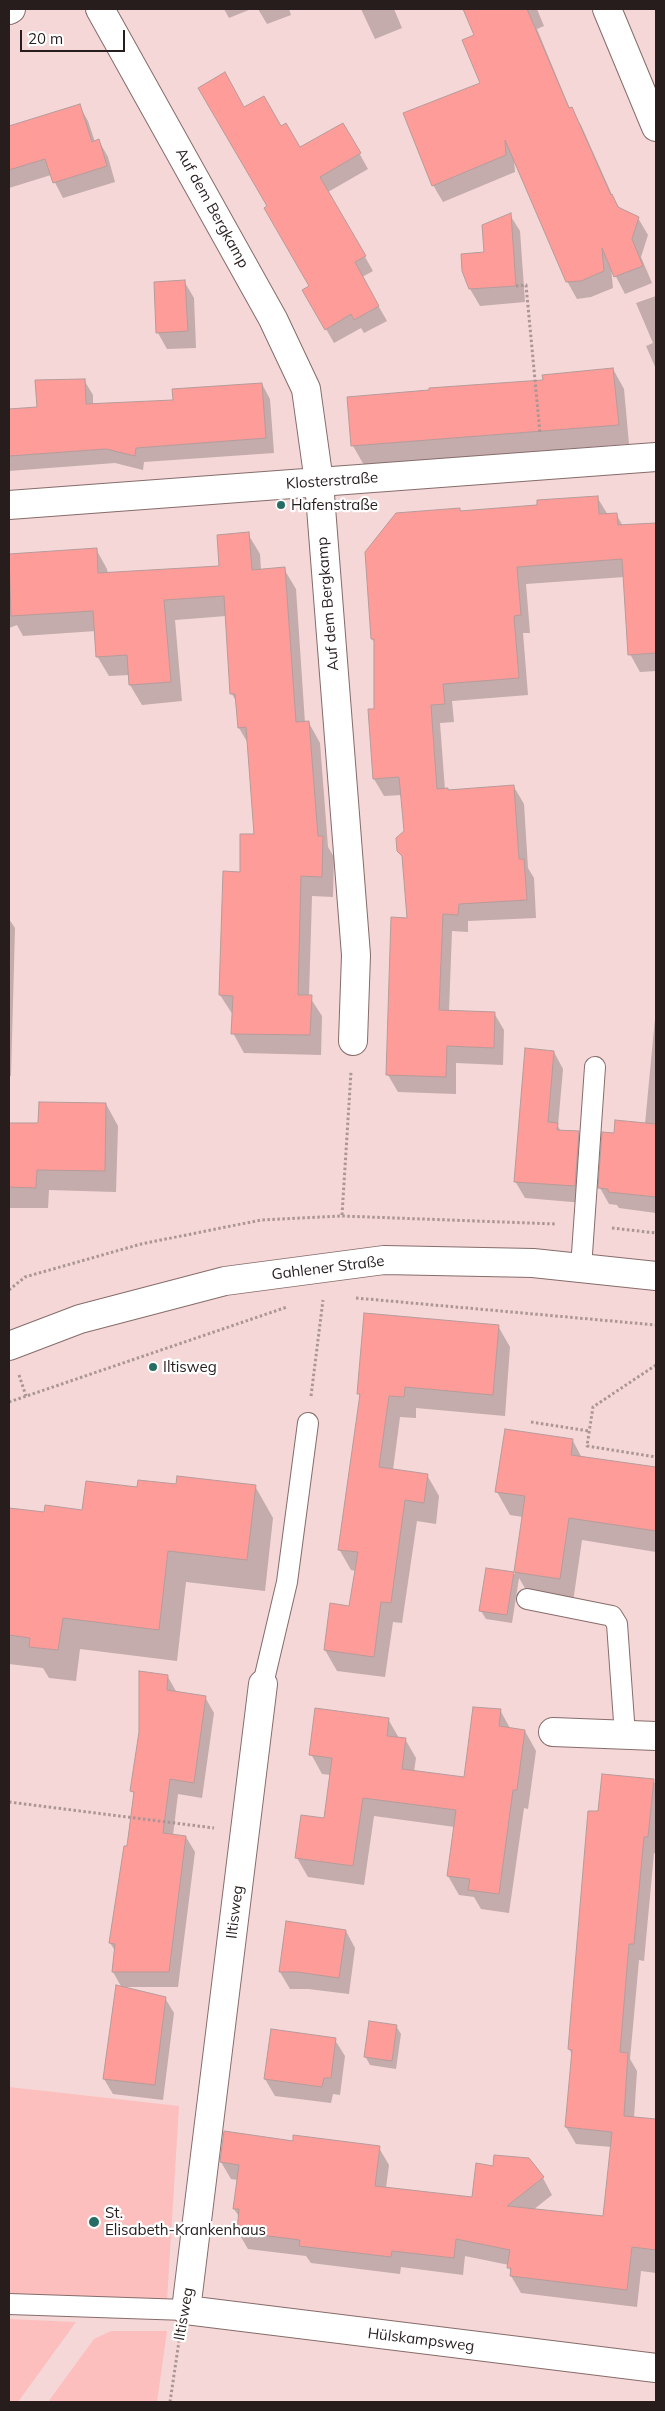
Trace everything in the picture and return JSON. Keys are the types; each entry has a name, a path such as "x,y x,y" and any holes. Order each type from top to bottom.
{"street":[{"name":"Auf dem Bergkamp","path":"100,9 274,319 306,389 319,482 356,955 353,1041"},
{"path":"607,9 656,127"},
{"name":"Klosterstraße","path":"9,505 656,457"},
{"name":"Gahlener Straße","path":"9,1346 80,1319 224,1281 384,1260 534,1263 656,1276"},
{"name":"Iltisweg","path":"186,2310 263,1684"},
{"path":"553,1732 656,1736"},
{"name":"Hülskampsweg","path":"186,2310 656,2368"}],"lane":[{"path":"581,1268 595,1068"},
{"name":"Iltisweg","path":"263,1684 286,1582 308,1423"},
{"path":"527,1599 612,1616 617,1624 625,1735"},
{"path":"9,2304 186,2310"}],"path":[{"path":"516,286 526,285 542,466"},
{"path":"342,1216 353,1041"},
{"path":"9,1290 25,1277 141,1244 261,1220 342,1216 460,1219 584,1226 656,1233"},
{"path":"308,1423 324,1295"},
{"path":"353,1298 656,1325"},
{"path":"9,1402 296,1304"},
{"path":"656,1365 593,1407 587,1446 656,1457"},
{"path":"530,1422 589,1431"},
{"path":"9,1802 245,1832"},
{"name":"Iltisweg","path":"170,2402 178,2344 186,2310"}],"shaded area":[{"path":"9,2087 179,2106 167,2301 9,2294"},
{"path":"9,2319 76,2322 18,2402 9,2402"},
{"path":"111,2331 167,2331 157,2402 48,2402 94,2339"}],"building":[{"path":"463,9 527,9 569,108 572,107 611,195 618,207 639,217 632,239 643,266 614,277 602,248 604,271 581,281 566,282 505,140 506,155 432,186 403,113 480,83 462,40 474,35"},
{"path":"225,72 244,107 264,96 281,126 286,123 300,147 343,123 361,153 320,177 366,256 355,262 379,306 354,320 351,314 325,330 302,290 309,286 264,208 267,206 198,88"},
{"path":"80,104 92,142 99,139 107,166 53,183 45,159 9,170 9,126"},
{"path":"511,213 516,286 469,289 462,271 461,254 484,252 482,225"},
{"path":"185,280 188,331 156,333 154,282"},
{"path":"613,368 619,425 351,446 347,397 429,390 429,388 543,380 542,375"},
{"path":"85,379 86,404 173,400 172,389 262,383 266,438 136,448 135,456 106,449 9,456 9,409 37,407 35,380"},
{"path":"598,496 599,514 617,513 618,525 656,523 656,653 628,655 622,559 517,567 521,615 514,616 519,678 443,684 445,704 431,705 437,789 448,788 448,790 514,785 519,859 524,859 527,900 459,904 458,915 443,914 439,1010 495,1012 494,1048 447,1046 446,1077 386,1075 391,917 407,918 402,856 397,851 396,838 404,831 399,777 373,779 368,709 374,709 374,639 371,639 365,552 396,513 460,508 460,511 537,505 537,500"},
{"path":"249,532 252,570 285,567 296,722 309,721 318,836 323,836 322,877 301,876 298,995 312,995 310,1035 231,1034 233,996 219,995 223,871 240,872 240,834 254,834 246,727 238,728 235,694 230,694 224,596 164,600 171,682 129,685 127,655 96,657 93,611 11,616 9,554 97,548 98,573 219,566 217,535"},
{"path":"525,1048 554,1051 548,1122 558,1123 557,1130 579,1131 575,1186 514,1182"},
{"path":"39,1102 106,1103 105,1171 37,1170 36,1188 9,1187 9,1123 38,1123"},
{"path":"615,1120 656,1124 656,1197 608,1192 608,1189 598,1188 602,1132 614,1133"},
{"path":"364,1313 499,1325 493,1395 405,1387 404,1397 389,1396 379,1467 428,1474 424,1503 405,1500 391,1603 381,1602 374,1657 324,1650 330,1603 349,1606 358,1552 338,1550 360,1394 357,1394"},
{"path":"505,1429 573,1439 571,1455 656,1467 656,1531 569,1518 560,1579 514,1572 525,1496 495,1492"},
{"path":"177,1476 256,1485 247,1560 168,1551 159,1630 63,1618 58,1650 29,1647 30,1638 9,1635 9,1508 44,1512 45,1505 82,1510 86,1481 137,1487 138,1480 176,1484"},
{"path":"486,1568 514,1572 507,1615 479,1611"},
{"path":"139,1671 168,1675 167,1690 206,1696 194,1783 170,1779 163,1833 186,1836 169,1972 112,1972 115,1944 109,1943 124,1846 127,1846 134,1792 130,1791 139,1732"},
{"path":"473,1707 501,1709 499,1726 525,1730 517,1790 513,1790 499,1894 468,1890 470,1879 447,1876 456,1810 363,1798 353,1866 295,1858 301,1815 324,1818 332,1758 309,1755 315,1708 389,1718 387,1736 406,1738 402,1769 464,1777"},
{"path":"602,1774 654,1779 648,1837 644,1837 634,1944 629,1944 620,2052 628,2053 624,2116 656,2119 656,2250 632,2247 627,2290 510,2276 511,2268 507,2268 510,2250 456,2239 454,2258 392,2251 391,2257 299,2246 300,2240 237,2232 239,2209 233,2209 239,2165 220,2162 224,2131 293,2141 293,2135 380,2146 375,2186 472,2197 476,2163 493,2166 494,2155 529,2158 544,2177 507,2206 603,2216 612,2132 565,2127 572,2050 568,2049 588,1811 598,1811"},
{"path":"286,1921 346,1930 339,1978 297,1972 279,1972"},
{"path":"116,1985 166,1997 155,2085 103,2079"},
{"path":"369,2021 397,2025 392,2061 364,2057"},
{"path":"271,2029 336,2038 331,2078 324,2078 322,2087 264,2079"}],"place":[{"name":"Hafenstraße","path":"281,505"},
{"name":"Iltisweg","path":"153,1367"},
{"name":"St. Elisabeth-Krankenhaus","path":"94,2222"}]}
